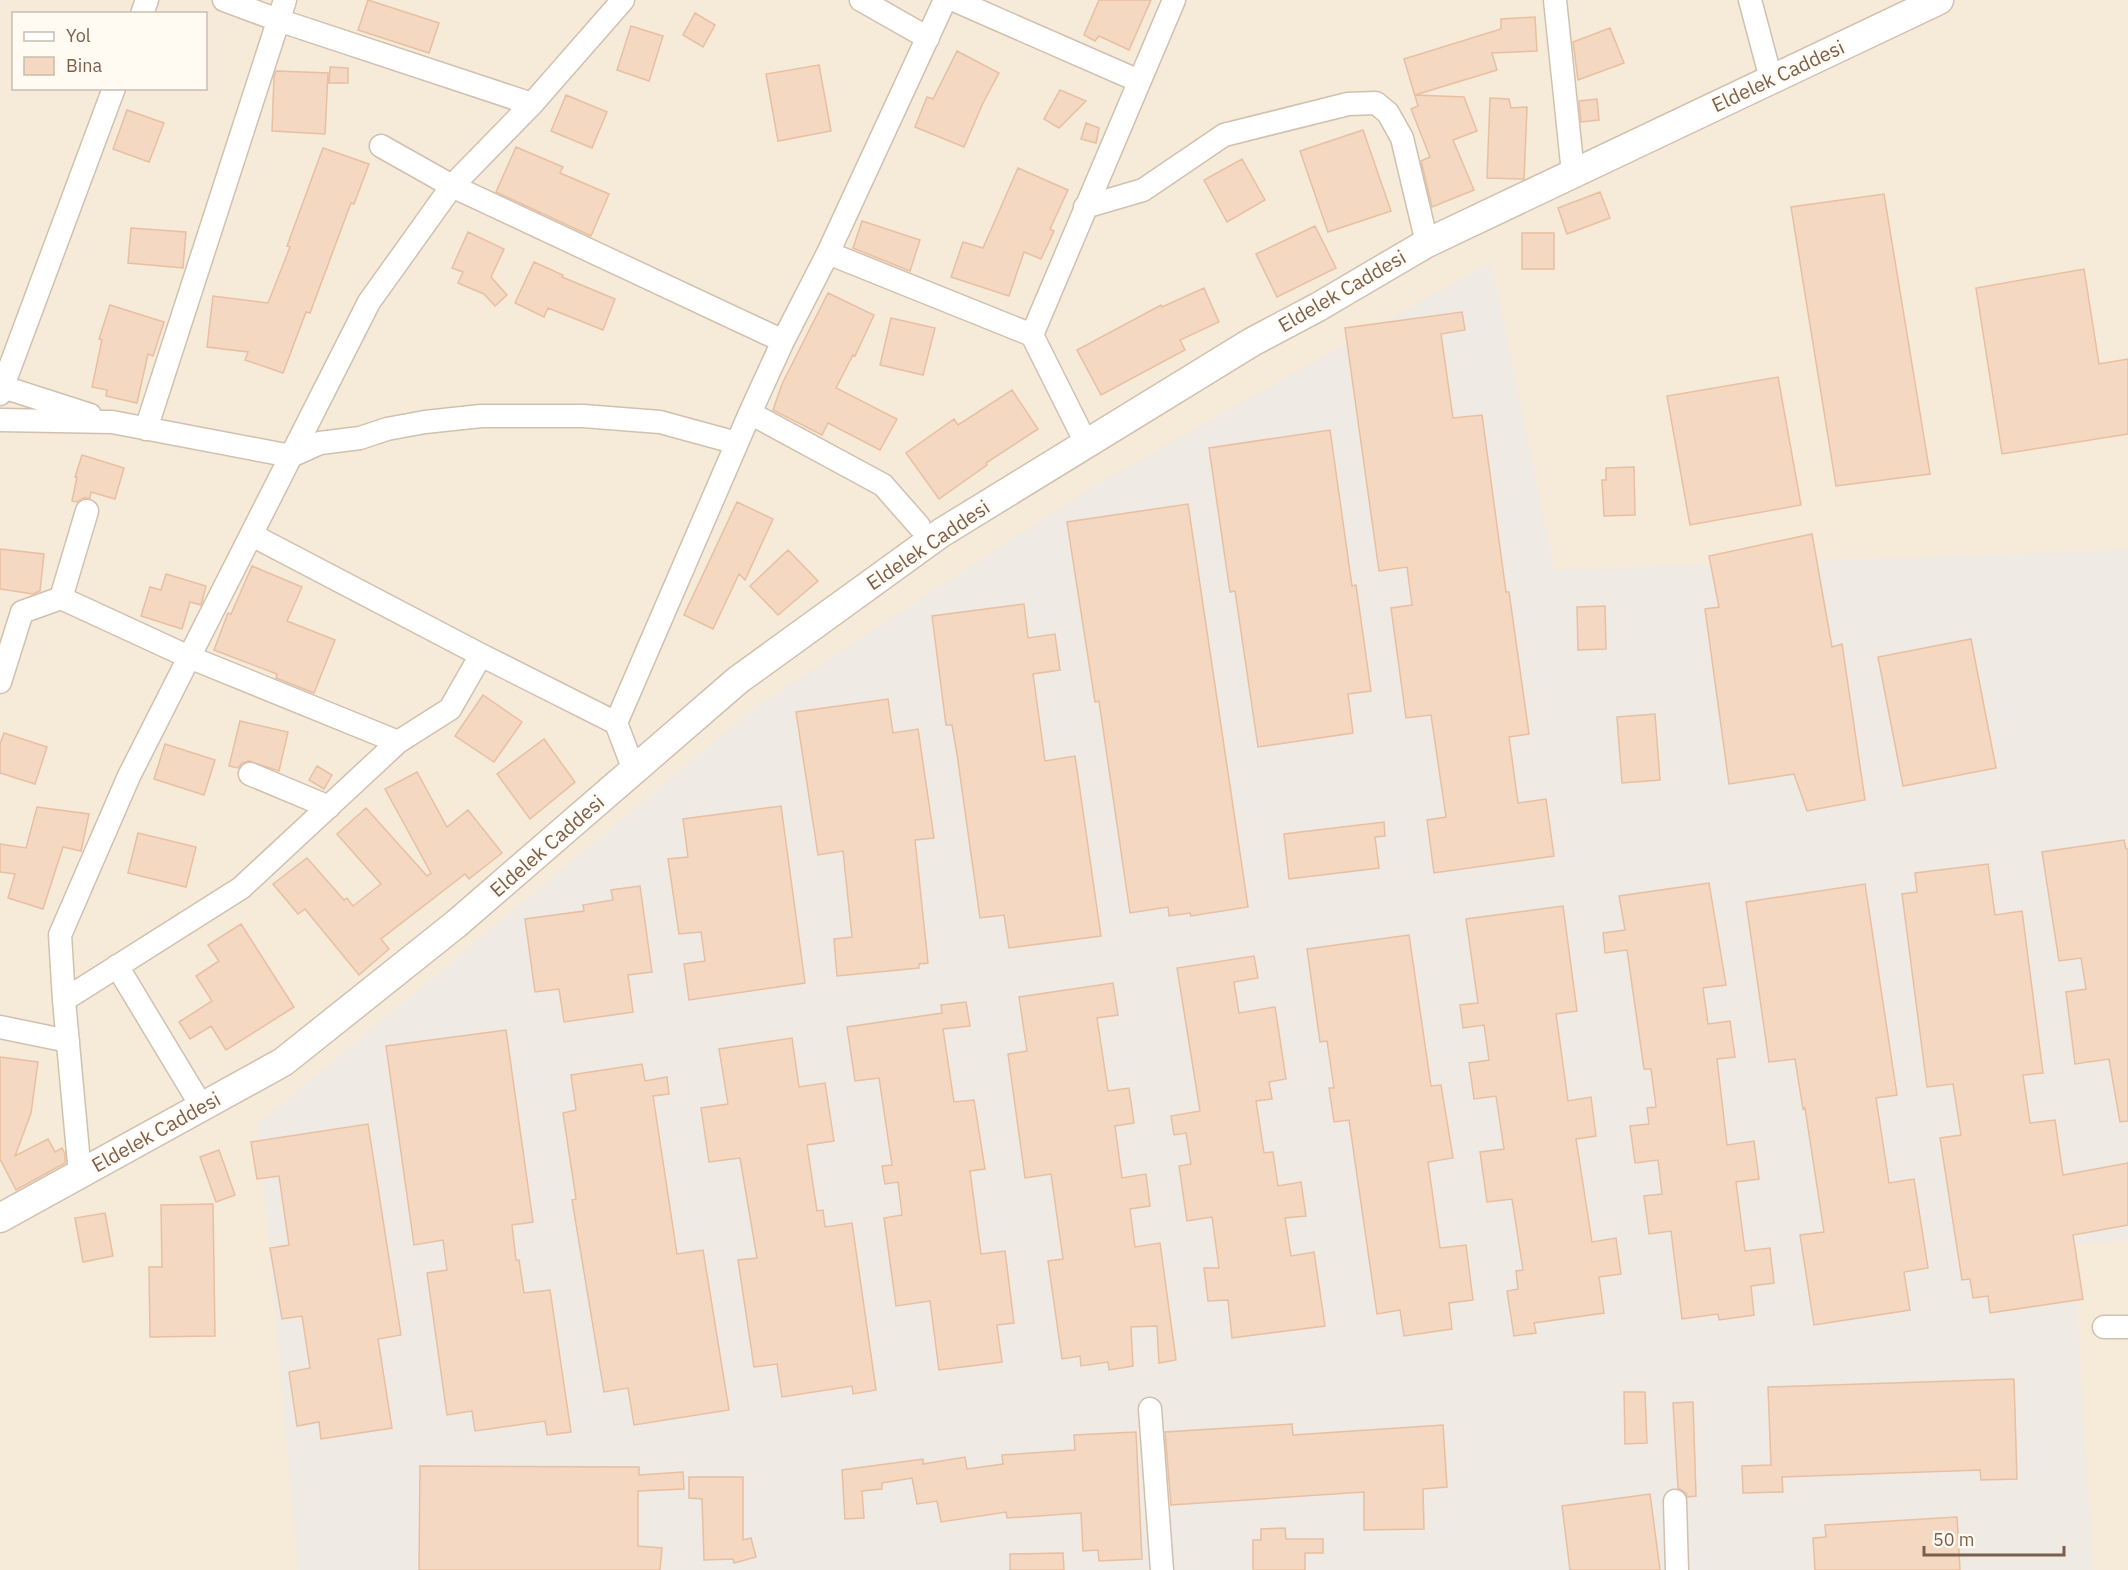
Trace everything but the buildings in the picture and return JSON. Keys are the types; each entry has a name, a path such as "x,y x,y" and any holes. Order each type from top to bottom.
{"street":[{"path":"224,0 282,10 532,104"},
{"path":"80,1174 60,935 129,776 369,302 452,186 532,104 623,0"},
{"path":"861,0 928,38"},
{"path":"616,723 750,413 783,341 828,253 945,0"},
{"path":"954,0 1139,81"},
{"path":"1032,335 1084,207 1174,0"},
{"path":"1555,0 1572,173"},
{"path":"1750,0 1771,80"},
{"name":"Eldelek Caddesi","path":"0,1218 283,1062 456,924 738,680 924,545 1086,443 1252,342 1318,307 1427,243 1939,0"},
{"path":"146,429 282,10"},
{"path":"113,90 1,389 112,422 291,456 320,443 360,438 387,429 425,422 481,416 583,416 660,422 737,443"},
{"path":"1084,207 1143,190 1224,135 1348,104 1376,103 1388,113 1402,138 1427,243"},
{"path":"381,146 452,186 783,341"},
{"path":"828,253 1032,335 1086,443"},
{"path":"750,413 883,485 919,526"},
{"path":"0,420 112,422"},
{"path":"61,598 87,511"},
{"path":"252,535 481,656 616,723 634,770"},
{"path":"0,682 22,612 61,598 189,657 398,742"},
{"path":"64,1000 241,888 398,742 450,709 481,656"},
{"path":"250,774 328,807"},
{"path":"117,966 202,1107"},
{"path":"0,1027 68,1041"},
{"path":"2104,1327 2128,1327"},
{"path":"1150,1409 1161,1570"},
{"path":"1676,1501 1677,1570"}],"shaded area":[{"path":"0,0 2128,0 2128,1570 0,1570"},
{"path":"1491,262 1554,570 2128,550 2128,1240 2073,1246 2093,1570 298,1570 258,1124 757,706 1090,488"}]}
